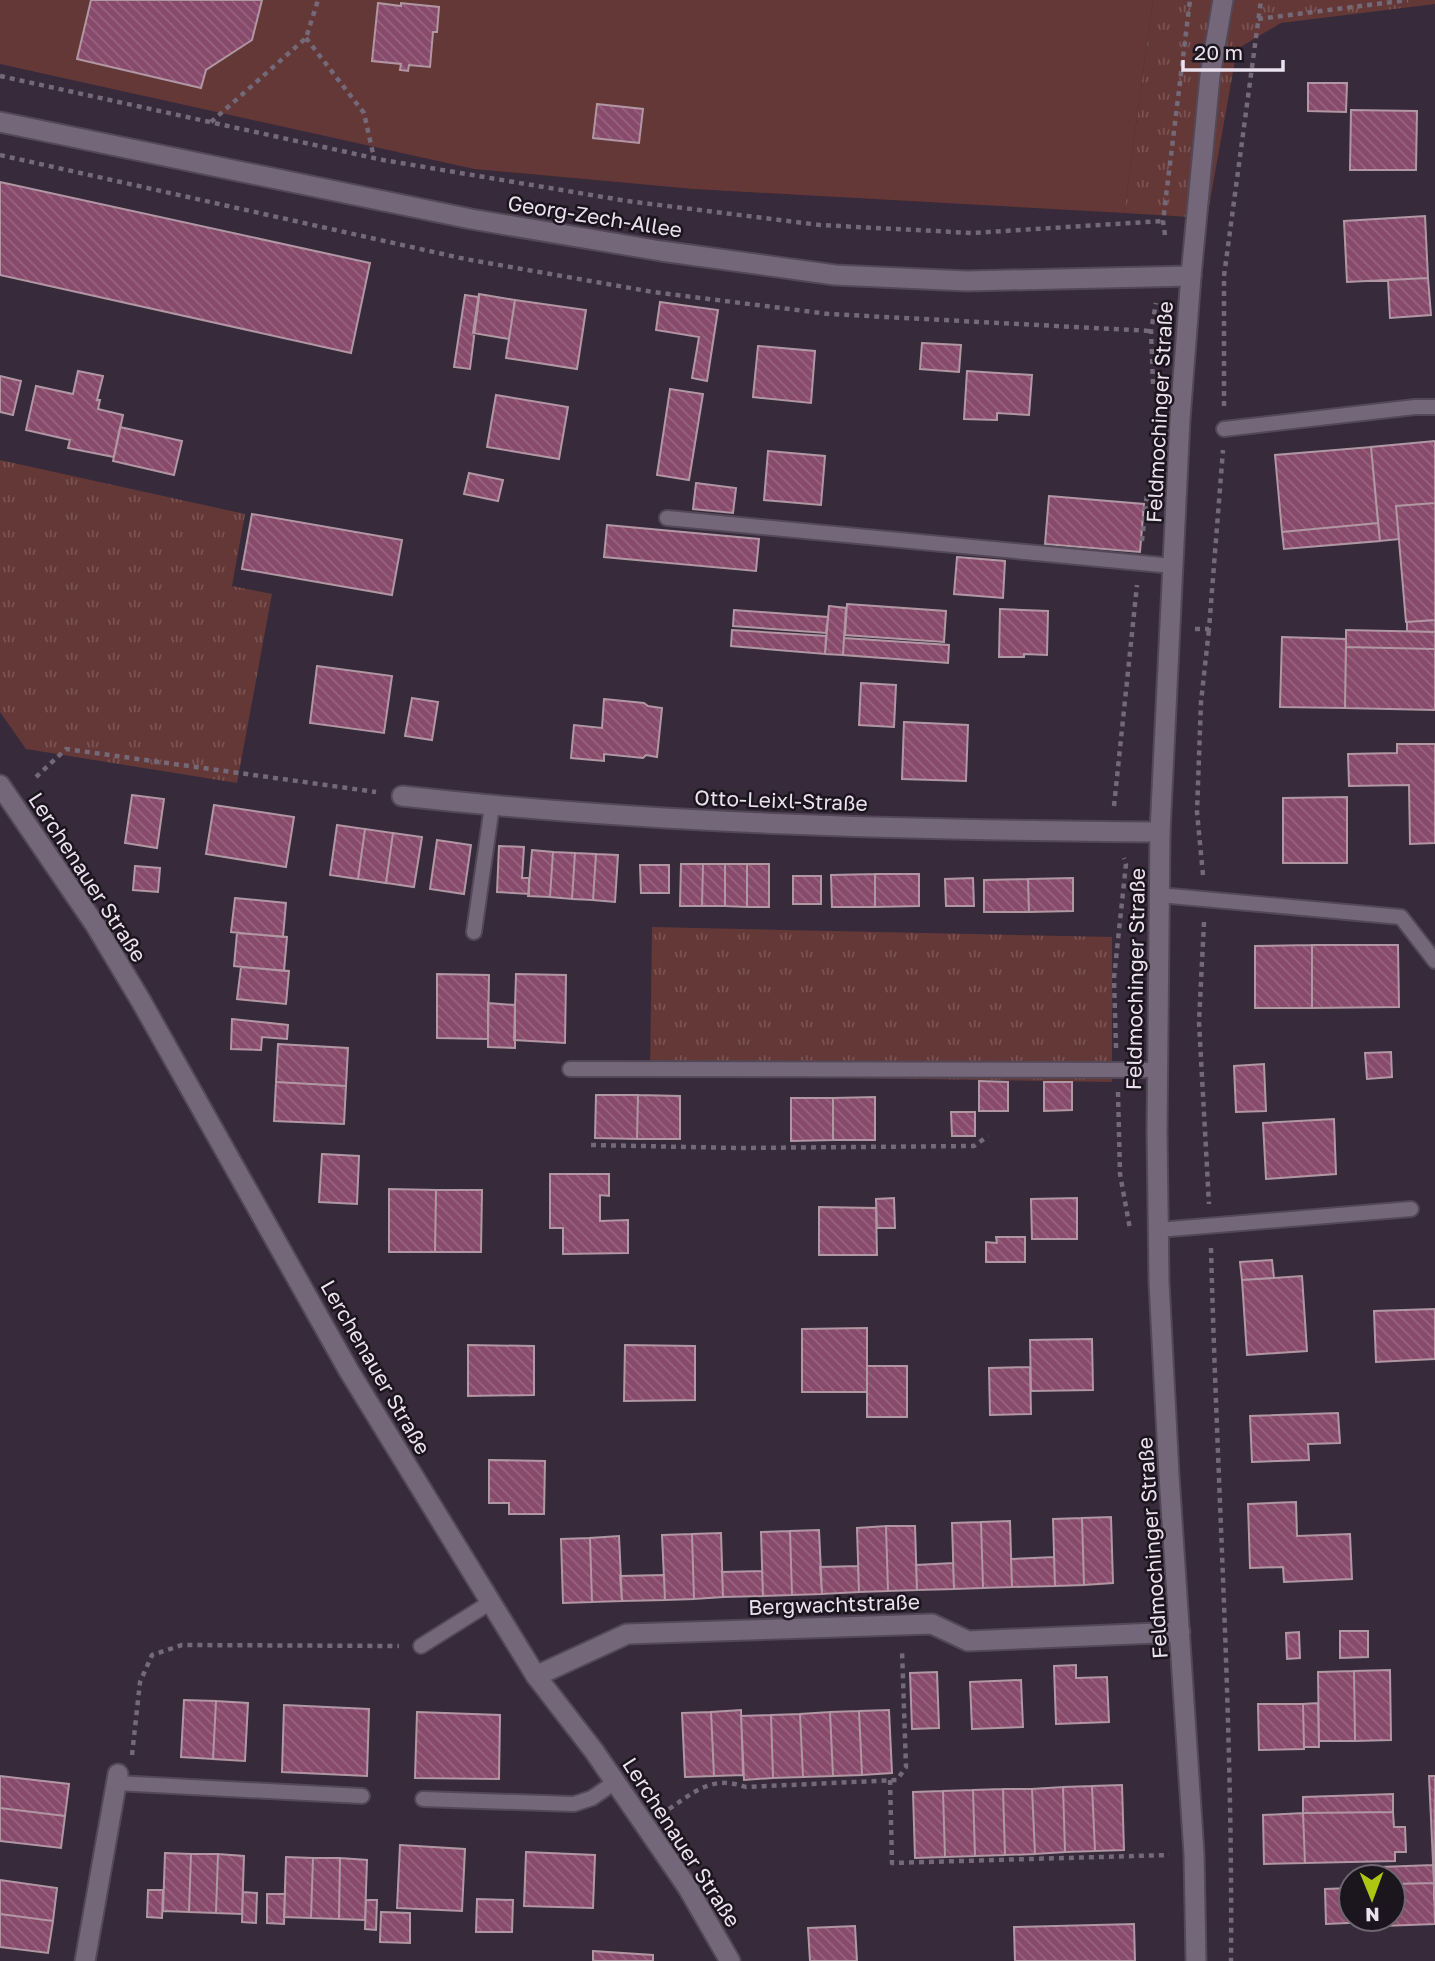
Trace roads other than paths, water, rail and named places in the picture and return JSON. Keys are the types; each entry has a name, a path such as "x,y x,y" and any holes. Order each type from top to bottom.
{"main road":[{"name":"Feldmochinger Straße","path":"1196,1961 1194,1854 1169,1475 1158,1230 1159,895 1180,419 1210,76 1223,0"},
{"name":"Georg-Zech-Allee","path":"0,122 471,219 661,251 835,275 967,281 1191,276"},
{"name":"Lerchenauer Straße","path":"0,785 96,926 349,1371 536,1676 594,1751 688,1888 730,1961"},
{"name":"Otto-Leixl-Straße","path":"401,796 628,817 787,824 1160,832"},
{"name":"Bergwachtstraße","path":"536,1676 627,1634 932,1624 968,1640 1180,1632"},
{"path":"85,1961 117,1779"}],"lane":[{"path":"1224,429 1435,407"},
{"path":"667,519 1173,566"},
{"path":"474,932 492,806"},
{"path":"1159,895 1401,917 1435,961"},
{"path":"570,1069 1157,1070"},
{"path":"1158,1230 1411,1209"},
{"path":"421,1646 491,1602"},
{"path":"117,1779 362,1796"},
{"path":"423,1799 574,1804 592,1798 615,1782"}]}
